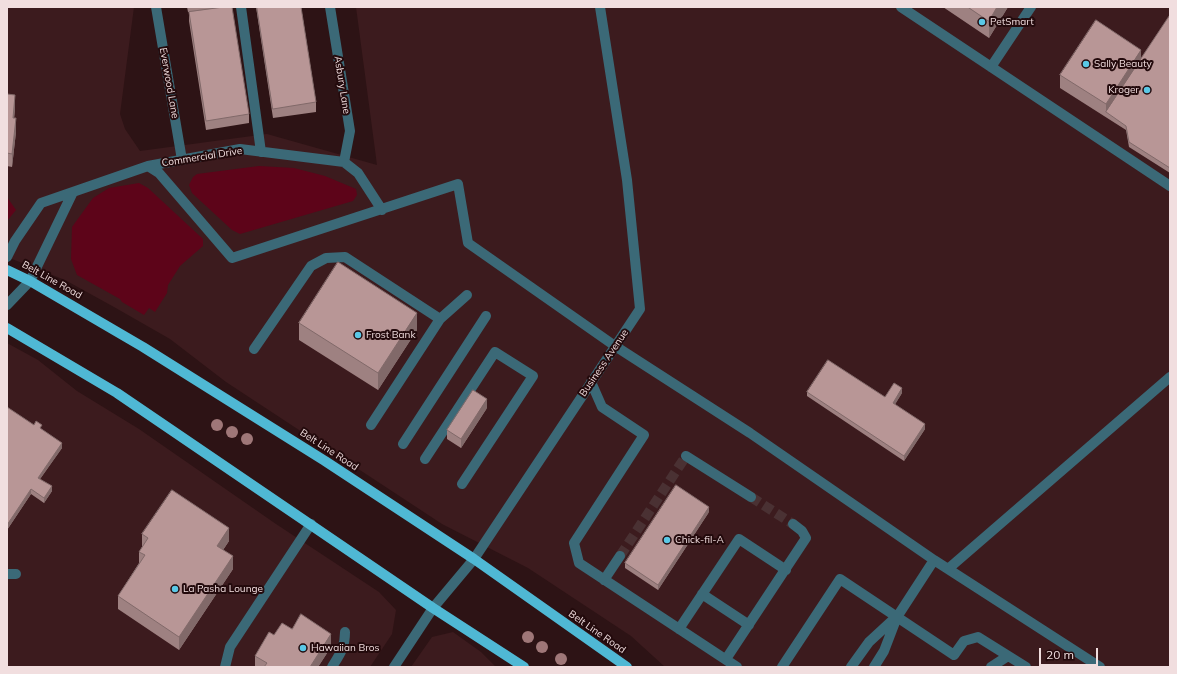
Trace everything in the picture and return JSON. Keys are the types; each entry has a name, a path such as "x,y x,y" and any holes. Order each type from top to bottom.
{"main road":[{"name":"Belt Line Road","path":"7,270 30,281 143,347 325,461 474,560 627,667"},
{"path":"7,328 117,393 433,608 524,667"}],"street":[{"name":"Everwood Lane","path":"156,7 182,160"},
{"path":"241,7 261,152"},
{"name":"Asbury Lane","path":"330,7 350,131 344,162"},
{"name":"Business Avenue","path":"394,667 433,608 474,560 640,308 627,180 600,7"},
{"path":"901,7 1170,186"},
{"path":"991,67 1031,7"},
{"name":"Commercial Drive","path":"7,257 15,241 41,203 148,166 240,149 344,162"},
{"path":"344,162 358,173 382,210"},
{"path":"148,166 159,173 232,258 458,184 468,243 615,346 750,433 934,560 1100,667"},
{"path":"7,305 30,281 73,192"},
{"path":"254,349 311,266 326,258 345,257 440,319"},
{"path":"371,425 440,319 467,295"},
{"path":"403,444 486,316"},
{"path":"425,459 495,352 533,376 462,484"},
{"path":"948,569 1170,377"},
{"path":"592,382 602,407 644,435 574,543 579,563 737,667"},
{"path":"686,456 751,497"},
{"path":"225,667 230,647 310,524"},
{"path":"726,660 806,538 802,531 793,524"},
{"path":"679,629 739,539 786,570"},
{"path":"604,580 620,556"},
{"path":"874,667 884,651 897,617 934,560"},
{"path":"782,667 840,579 954,655 964,641 978,637 1026,667"},
{"path":"702,594 749,625"},
{"path":"851,667 868,642 897,617"},
{"path":"332,667 342,652 345,642 345,632"},
{"path":"991,667 1008,656"}],"shaded area":[{"path":"7,7 134,7 120,114 125,129 140,151 267,134 377,165 356,7 1170,7 1170,667 665,667 631,636 528,568 442,524 226,382 170,339 65,280 7,257"},
{"path":"259,166 294,168 325,176 356,189 357,195 353,201 240,234 232,230 192,193 189,185 193,177 197,174"},
{"path":"139,183 148,188 203,239 203,246 180,266 168,285 167,293 155,312 149,308 144,315 122,302 120,299 77,275 71,259 72,227 93,198 109,188"},
{"path":"7,197 16,210 7,221"},
{"path":"7,343 38,360 77,391 139,429 276,524 379,592 396,610 392,634 370,667 7,667"},
{"path":"453,632 481,652 496,667 411,667 432,637"}],"building":[{"path":"232,7 249,114 206,121 189,12"},
{"path":"257,7 301,7 316,102 273,109"},
{"path":"968,7 997,7 989,21"},
{"name":"Kroger","path":"1170,15 1170,168 1129,142 1126,126 1106,112"},
{"path":"1096,20 1141,50 1106,104 1060,75"},
{"path":"7,94 15,95 13,118 16,118 12,154 7,153"},
{"name":"Frost Bank","path":"338,262 417,313 378,373 299,323"},
{"path":"828,360 885,397 894,383 902,388 893,403 925,424 904,456 807,392"},
{"path":"473,390 487,399 461,439 447,430"},
{"path":"7,407 34,425 36,421 42,425 40,428 62,443 38,478 52,486 44,498 31,489 7,525"},
{"name":"Chick-fil-A","path":"676,485 709,507 658,585 625,563"},
{"name":"La Pasha Lounge","path":"172,490 229,528 217,546 233,556 179,637 118,596 145,555 139,552 148,538 142,534"},
{"name":"Hawaiian Bros","path":"301,614 331,634 310,667 264,667 267,663 255,656 269,632 274,635 282,623 292,629"}],"tunnel":[{"path":"620,556 686,456"},
{"path":"751,497 793,524"}],"place":[{"name":"PetSmart","path":"982,22"},
{"name":"Sally Beauty","path":"1086,64"},
{"name":"Kroger","path":"1147,90"},
{"name":"Frost Bank","path":"358,335"},
{"name":"Chick-fil-A","path":"667,540"},
{"name":"La Pasha Lounge","path":"175,589"},
{"name":"Hawaiian Bros","path":"303,648"}]}
